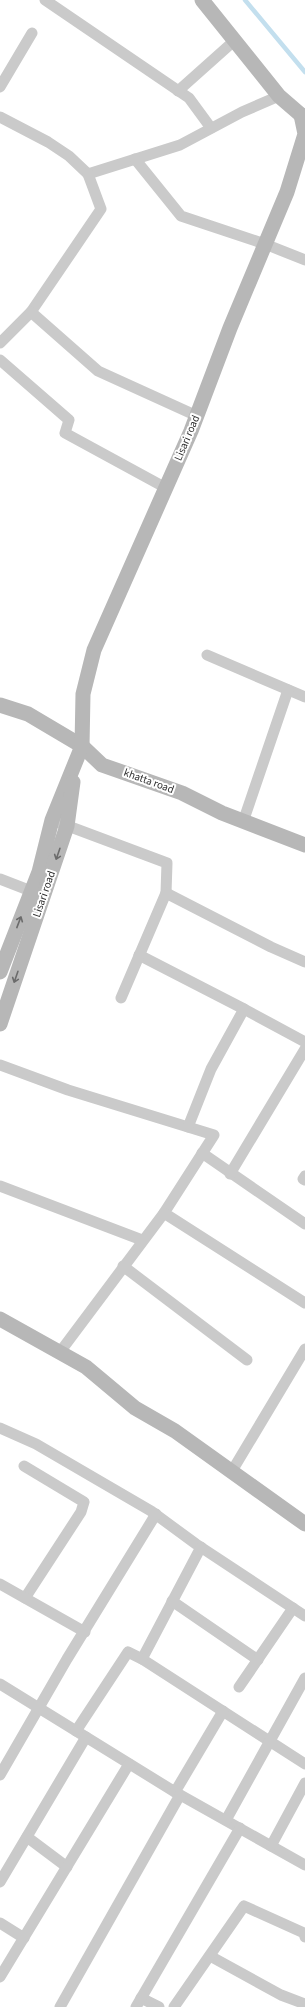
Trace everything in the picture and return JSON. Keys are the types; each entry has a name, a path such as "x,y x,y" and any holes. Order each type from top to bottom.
{"street":[{"path":"45,0 189,98 211,128"},
{"path":"202,0 279,96 304,115"},
{"path":"0,87 32,33"},
{"path":"178,90 234,40"},
{"path":"88,174 180,145 211,128 279,96"},
{"name":"Lisari road","path":"0,972 4,952 39,872 52,820 82,746 83,694 94,650 197,416 230,328 287,192 305,134 304,115"},
{"path":"0,117 48,142 69,156 88,174 101,209 31,312 0,343"},
{"path":"135,159 181,216 265,244 305,260"},
{"path":"31,312 98,371 197,416"},
{"path":"0,360 69,420 65,433 166,488"},
{"path":"207,655 305,697"},
{"path":"243,822 288,690"},
{"name":"khatta road","path":"0,705 28,714 82,746 102,765 182,793 243,822 305,845"},
{"name":"Lisari road","path":"0,1024 67,826 75,761"},
{"path":"52,820 167,863 166,893 121,998"},
{"path":"0,879 31,892"},
{"path":"166,893 305,962"},
{"path":"139,955 305,1042"},
{"path":"188,1127 211,1069 244,1009"},
{"path":"230,1174 305,1049"},
{"path":"0,1066 68,1090 214,1135 164,1213 142,1240 60,1352"},
{"path":"202,1153 230,1174 305,1224"},
{"path":"305,1176 303,1179 305,1180"},
{"path":"0,1186 142,1240"},
{"path":"164,1213 305,1303"},
{"path":"123,1266 247,1360"},
{"path":"0,1319 86,1368 135,1408 175,1431 305,1524"},
{"path":"232,1471 305,1349"},
{"path":"0,1428 36,1444 156,1514 201,1547 305,1616"},
{"path":"24,1466 84,1502 81,1512 25,1598"},
{"path":"0,1775 156,1514"},
{"path":"142,1659 201,1547"},
{"path":"0,1584 85,1632"},
{"path":"172,1601 258,1660"},
{"path":"239,1686 293,1608"},
{"path":"76,1731 128,1652 142,1659 305,1764"},
{"path":"226,1820 269,1740 305,1678"},
{"path":"0,1684 129,1764 305,1865"},
{"path":"60,2007 223,1711"},
{"path":"0,1882 86,1737"},
{"path":"0,1977 129,1764"},
{"path":"271,1846 305,1783"},
{"path":"159,2007 138,2003 240,1828"},
{"path":"27,1837 67,1867"},
{"path":"174,2007 244,1906 304,1933 305,1937"},
{"path":"0,1923 24,1938"},
{"path":"210,1956 281,1995 305,2004"}],"waterway":[{"path":"245,0 305,72"}]}
